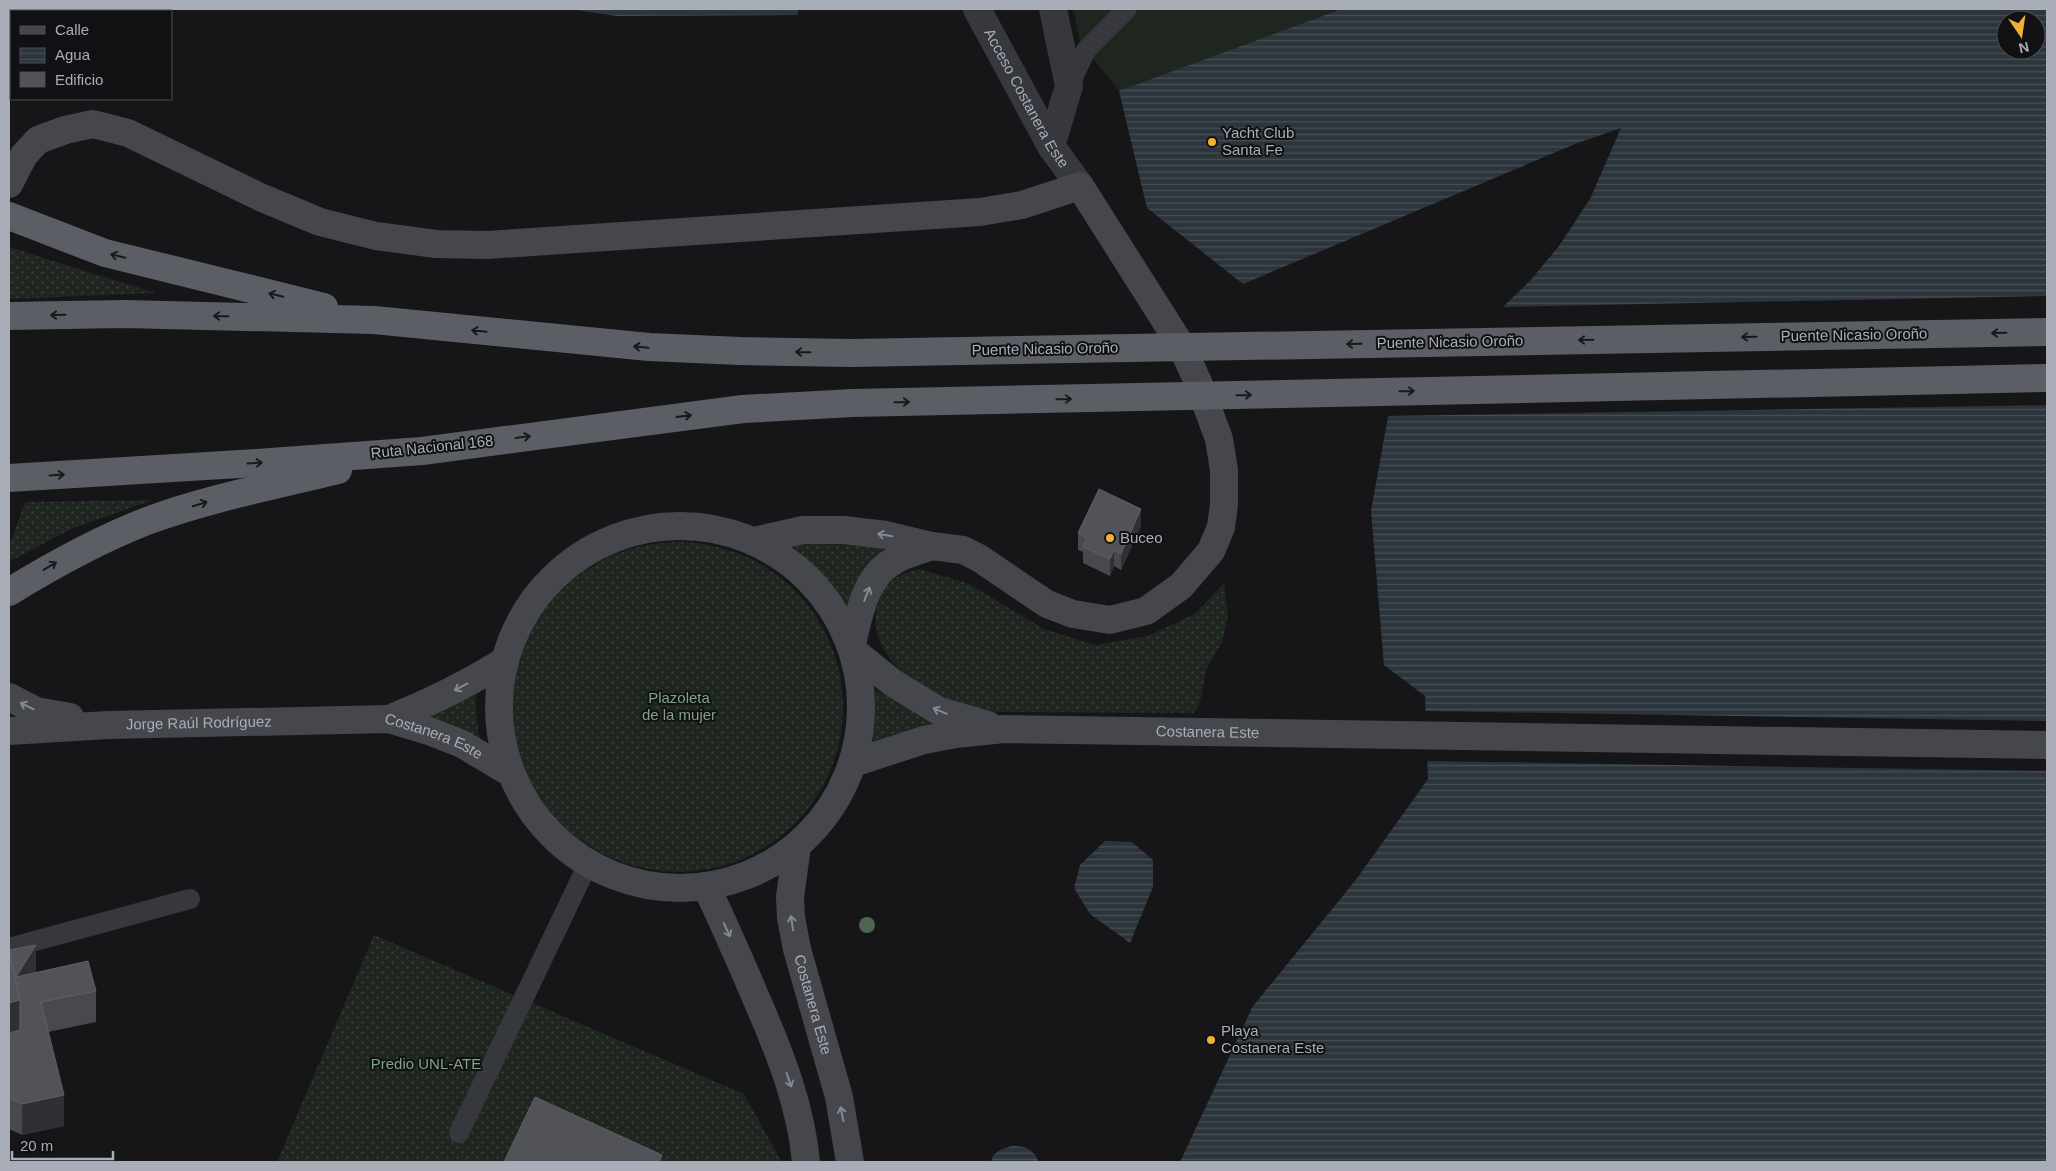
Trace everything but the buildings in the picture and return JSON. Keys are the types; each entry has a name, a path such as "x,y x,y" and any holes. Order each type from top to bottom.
{"highway":[{"path":"9,216 105,253 374,320"},
{"path":"9,316 124,314 374,320"},
{"name":"Puente Nicasio Oroño","path":"374,320 648,347 852,353 2047,332"},
{"name":"Ruta Nacional 168","path":"9,478 422,451 591,427 743,409 853,403 2047,378"},
{"path":"9,592 60,561 148,521 217,499 422,451"}],"main road":[{"path":"9,184 24,155 38,140 65,130 93,124 128,133 260,197 320,222 376,236 436,244 487,245 980,212 1022,204 1080,186 1182,347 1198,382 1219,439 1224,470 1224,505 1221,527 1211,551 1181,586 1146,611 1110,620 1072,614 1047,604 963,550 932,546 886,535 844,530 803,530 754,541"},
{"path":"855,647 814,585 786,560 754,541 704,527 653,528 602,543 558,572 524,612 503,662 497,698 499,736 509,772 528,809 555,840 588,864 624,880 664,888 706,886 735,879 773,864 797,846 820,822 839,794 852,763 861,726 860,688 855,647 859,615 871,585 879,573 891,562 932,546"},
{"name":"Costanera Este","path":"855,647 894,683 939,711 1004,729"},
{"name":"Costanera Este","path":"389,719 465,685 503,662"},
{"path":"9,697 36,711 108,724"},
{"name":"Costanera Este","path":"389,719 429,731 462,744 509,772"},
{"name":"Jorge Raúl Rodríguez","path":"9,731 108,724 389,719"},
{"name":"Costanera Este","path":"852,763 924,740 956,734 1004,729 2047,745"},
{"name":"Costanera Este","path":"797,846 790,897 791,918 797,949 839,1096 850,1162"},
{"path":"706,886 729,934 780,1054 794,1093 806,1162"}],"street":[{"name":"Acceso Costanera Este","path":"977,9 1051,146 1080,186"},
{"path":"1051,146 1069,86 1053,9"}],"lane":[{"path":"1069,86 1086,50 1127,9"},
{"path":"459,1133 588,864"},
{"path":"9,948 190,899"}],"green space":[{"name":"Yacht Club Santa Fe","path":"1073,9 1643,9 1146,193 1119,91 1080,42"},
{"path":"9,247 155,293 9,299"},
{"path":"153,500 73,528 9,562 9,546 25,502"},
{"name":"Plazoleta de la mujer","path":"678,542 710,545 741,554 770,570 795,590 815,615 831,644 840,675 843,707 840,739 831,770 815,799 795,824 770,844 741,860 710,869 678,872 646,869 615,860 586,844 561,824 541,799 525,770 516,739 513,707 516,675 525,644 541,615 561,590 586,570 615,554 646,545"},
{"path":"789,542 892,547 875,559 865,573 851,608"},
{"path":"919,569 967,583 1044,629 1095,645 1148,636 1196,613 1224,583 1228,615 1222,642 1207,668 1200,702 1194,713 996,712 956,703 933,694 899,669 883,647 878,635 876,621 877,607 882,591 897,577"},
{"path":"477,686 476,714 481,742 425,716"},
{"path":"875,690 948,726 872,749"},
{"name":"Predio UNL-ATE","path":"374,935 744,1094 782,1162 277,1162"}],"water":[{"path":"569,9 799,9 797,15 617,16"},
{"path":"1342,9 2047,9 2047,1162 1180,1162 1253,1006 1355,881 1428,779 1425,696 1384,665 1371,511 1388,417 1529,282 1559,246 1590,199 1621,128 1575,144 1243,284 1147,208 1119,91"},
{"path":"1105,841 1132,842 1153,860 1153,887 1130,943 1090,914 1074,888 1080,865"},
{"path":"1012,1146 1028,1149 1039,1162 991,1162 994,1155 1001,1149"}],"pier":[{"path":"2047,296 2047,405 1386,416 1499,307"},
{"path":"1423,711 2047,721 2047,771 1425,761"}],"place":[{"name":"Yacht Club Santa Fe","path":"1212,142"},
{"name":"Buceo","path":"1110,538"},
{"name":"Playa Costanera Este","path":"1211,1040"}]}
